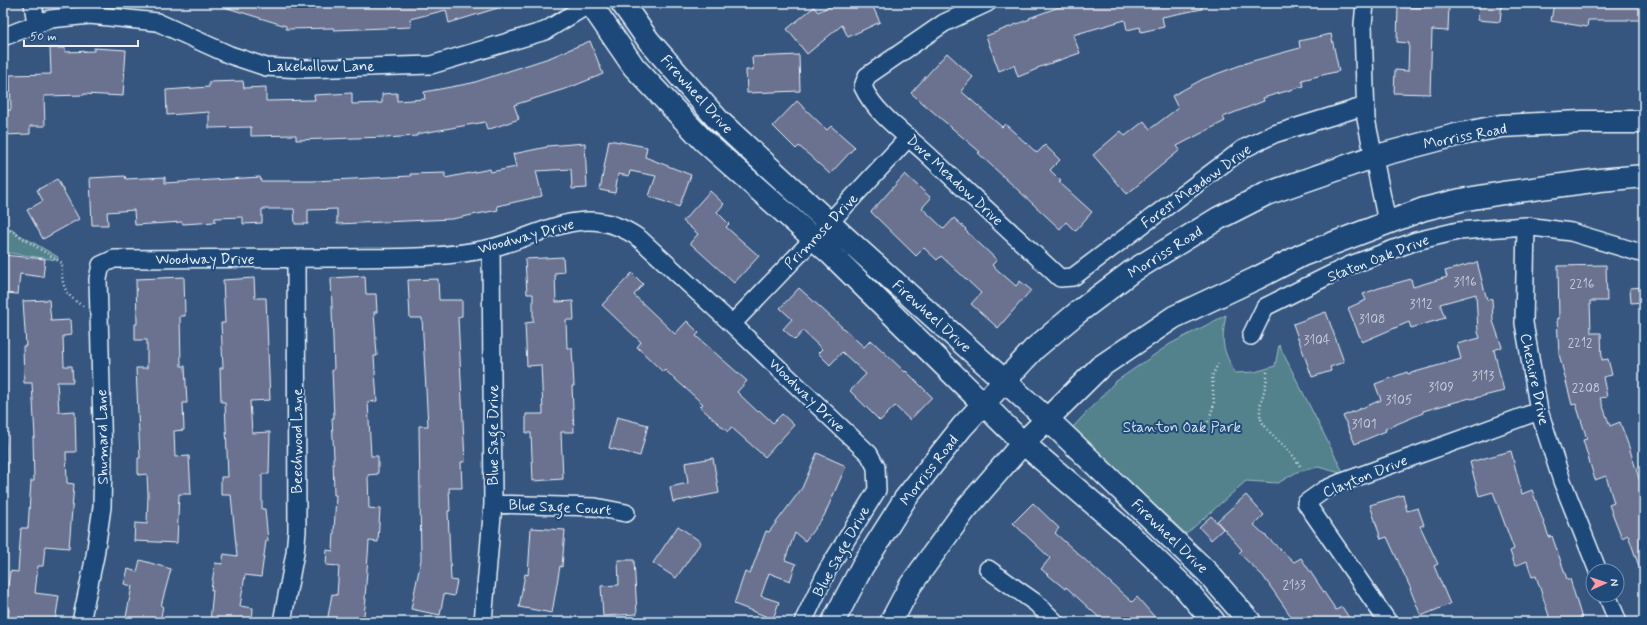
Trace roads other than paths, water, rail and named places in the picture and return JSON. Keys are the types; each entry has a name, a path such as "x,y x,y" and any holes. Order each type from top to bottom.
{"main road":[{"name":"Firewheel Drive","path":"590,3 634,66 703,140 814,239 1023,443 1129,534 1184,588 1214,622"},
{"name":"Firewheel Drive","path":"622,3 649,41 718,120 829,223 991,368 1004,382 1047,419 1208,572 1250,622"},
{"name":"Morriss Road","path":"833,622 862,567 905,500 962,427 1034,349 1077,313 1131,272 1219,218 1266,194 1373,157 1456,135 1501,126 1582,122 1644,122"},
{"path":"891,622 910,586 965,510 1023,443 1100,367 1174,317 1258,278 1302,255 1424,209 1461,200 1600,180 1644,176"}],"street":[{"path":"33,3 36,24"},
{"name":"Lakehollow Lane","path":"3,37 50,19 90,15 157,22 230,55 266,67 302,69 431,65 545,31 590,3"},
{"name":"Dove Meadow Drive","path":"987,3 944,23 867,76 864,87 868,98 877,110 909,137 1060,278"},
{"path":"1365,3 1366,119 1387,222"},
{"name":"Forest Meadow Drive","path":"1060,278 1073,277 1243,149 1274,134 1365,106"},
{"name":"Primrose Drive","path":"732,324 909,137"},
{"name":"Woodway Drive","path":"114,259 296,258 450,254 491,248 568,223 581,222 611,225 640,239 869,454 876,468 877,479 876,490 868,502"},
{"name":"Staton Oak Drive","path":"1251,336 1265,307 1348,266 1416,241 1458,231 1526,226 1571,232 1644,254"},
{"name":"Cheshire Drive","path":"1526,226 1524,324 1539,411 1562,481 1595,563"},
{"name":"Blue Sage Drive","path":"483,622 493,504 491,248"},
{"name":"Beechwood Lane","path":"282,622 295,553 297,531 296,258"},
{"name":"Shumard Lane","path":"82,622 95,556 102,507 103,458 98,279 101,265 114,259"},
{"name":"Clayton Drive","path":"1388,622 1306,503 1324,490 1340,483 1539,411"},
{"name":"Blue Sage Drive","path":"803,622 828,569 868,502"},
{"name":"Blue Sage Court","path":"493,504 595,507 626,513"},
{"path":"988,568 1036,603 1055,622"},
{"path":"1610,603 1618,622"}],"park label":[{"name":"Stanton Oak Park","path":"1182,427"}]}
